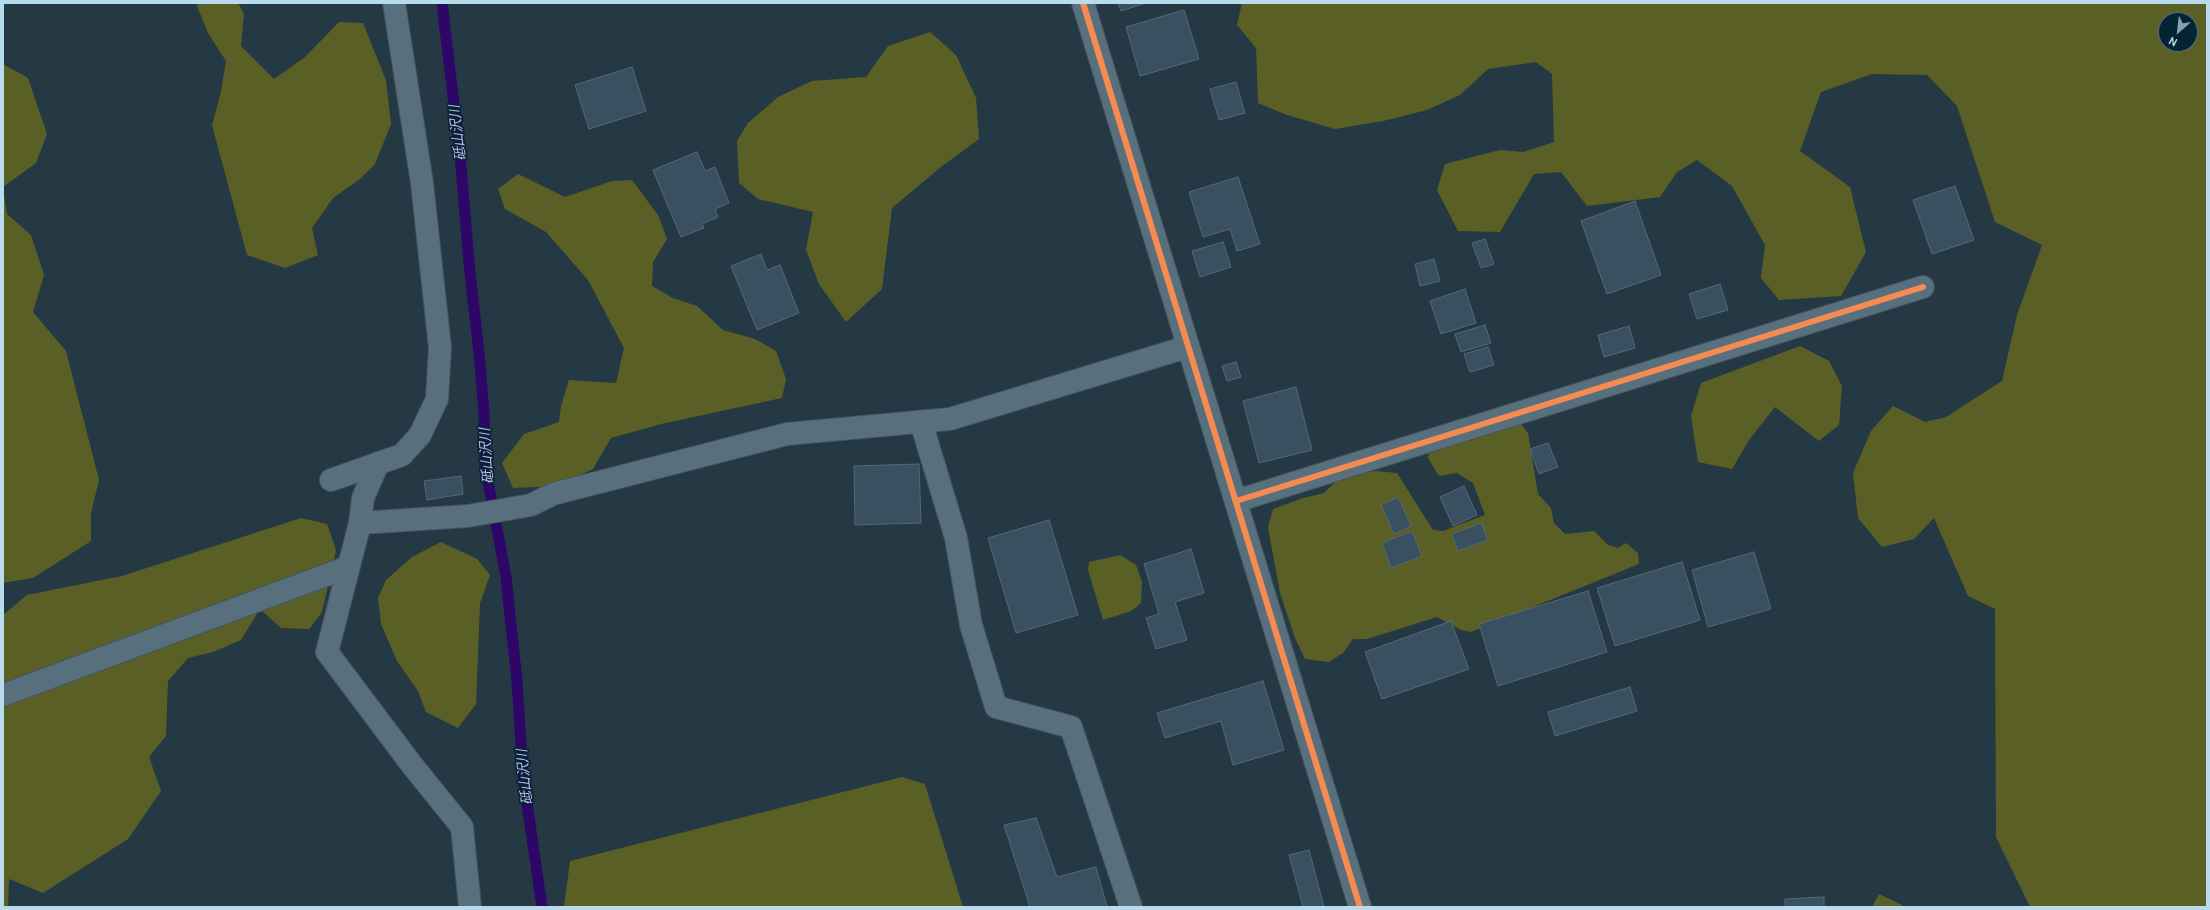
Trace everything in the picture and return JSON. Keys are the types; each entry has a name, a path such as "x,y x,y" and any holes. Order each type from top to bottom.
{"street":[{"path":"331,480 402,454 420,435 437,399 440,348 422,184 394,3"},
{"path":"1083,3 1360,907"},
{"path":"1236,501 1923,287"},
{"path":"360,523 468,516 531,505 553,494 787,434 950,419 1188,347"},
{"path":"921,422 956,538 971,625 996,707 1071,727 1131,907"},
{"path":"378,463 363,498 360,523 328,652 408,760 462,827 470,907"},
{"path":"3,695 348,567"}],"green space":[{"path":"199,3 238,3 244,14 241,46 274,79 305,57 339,22 363,23 386,80 391,124 375,164 360,179 333,198 312,228 318,255 285,268 247,255 212,125 221,92 226,61 208,33 197,6"},
{"path":"1242,3 2207,3 2207,907 2030,907 1996,837 1995,609 1968,596 1934,518 1914,539 1882,547 1858,518 1853,473 1871,431 1893,406 1925,422 1946,417 2002,381 2017,315 2042,245 1995,222 1957,106 1927,75 1872,74 1821,92 1800,151 1850,187 1866,252 1841,296 1779,300 1761,278 1765,245 1732,186 1697,160 1677,172 1660,197 1587,206 1561,172 1534,174 1500,232 1458,231 1437,190 1445,164 1500,150 1523,152 1554,142 1552,74 1536,62 1488,69 1460,95 1427,110 1383,121 1335,129 1287,115 1258,103 1256,48 1237,25"},
{"path":"930,32 956,55 976,98 979,139 941,167 892,208 882,289 846,322 819,284 806,250 813,212 758,199 739,183 737,141 748,123 778,97 812,81 866,77 888,46"},
{"path":"3,64 28,78 47,134 36,163 3,187"},
{"path":"518,174 565,197 612,181 632,180 658,215 667,239 653,262 652,286 673,298 697,306 723,330 755,339 776,351 786,379 782,398 661,424 611,438 593,469 557,486 513,488 502,463 524,434 559,422 561,406 569,380 616,383 624,348 588,280 546,232 505,209 498,189"},
{"path":"3,187 7,214 31,235 44,275 33,312 66,351 99,480 91,513 91,541 33,578 3,583"},
{"path":"1800,346 1829,361 1842,386 1839,425 1819,441 1775,407 1749,440 1732,469 1698,462 1691,416 1701,383"},
{"path":"1521,424 1528,433 1538,494 1551,508 1554,523 1565,534 1594,531 1608,545 1618,548 1626,543 1638,553 1639,564 1471,632 1461,630 1437,617 1367,639 1353,639 1343,653 1329,662 1305,659 1295,638 1280,593 1268,527 1273,509 1303,498 1324,493 1344,474 1376,471 1397,473 1433,530 1443,531 1485,515 1473,483 1457,473 1439,476 1428,458 1430,449"},
{"path":"301,518 327,524 336,550 322,612 309,629 281,628 260,609 241,640 213,652 188,658 168,681 166,736 149,757 161,791 128,839 43,893 9,879 8,907 3,907 3,615 27,595 122,576"},
{"path":"441,542 477,559 490,575 480,603 476,704 458,728 426,712 418,691 397,661 381,624 378,598 386,580 412,557"},
{"path":"1120,555 1136,565 1142,582 1141,603 1131,611 1103,620 1088,570 1089,562"},
{"path":"902,777 925,784 963,907 564,907 570,861"},
{"path":"1879,894 1902,905 1902,907 1872,907"}],"building":[{"path":"1118,3 1146,3 1121,11"},
{"path":"1184,10 1199,59 1140,76 1126,27"},
{"path":"632,67 646,111 589,129 575,85"},
{"path":"1236,82 1245,113 1219,120 1210,89"},
{"path":"697,152 705,171 715,167 729,203 715,209 718,217 702,224 704,228 681,237 653,170"},
{"path":"1238,177 1260,244 1237,251 1230,229 1203,237 1189,192"},
{"path":"1955,186 1974,240 1932,254 1913,200"},
{"path":"1635,201 1661,275 1607,294 1581,221"},
{"path":"1485,239 1494,264 1481,268 1472,243"},
{"path":"1223,242 1231,267 1200,277 1192,251"},
{"path":"761,254 767,270 780,265 799,313 757,330 731,266"},
{"path":"1434,259 1440,281 1420,286 1415,264"},
{"path":"1720,284 1728,310 1697,319 1689,294"},
{"path":"1465,289 1476,323 1441,334 1430,301"},
{"path":"1485,325 1491,343 1461,352 1455,334"},
{"path":"1629,326 1635,348 1604,357 1598,335"},
{"path":"1488,347 1494,365 1470,372 1464,354"},
{"path":"1236,362 1241,377 1227,381 1222,366"},
{"path":"1296,387 1312,450 1259,463 1243,401"},
{"path":"1548,443 1558,467 1539,474 1530,449"},
{"path":"919,464 921,523 855,525 854,466"},
{"path":"461,476 463,494 427,500 424,481"},
{"path":"1464,486 1477,515 1453,526 1440,497"},
{"path":"1398,497 1411,526 1394,534 1381,505"},
{"path":"1049,520 1078,615 1016,633 988,538"},
{"path":"1481,523 1488,540 1458,551 1452,534"},
{"path":"1412,531 1422,556 1391,568 1382,543"},
{"path":"1191,549 1204,593 1175,602 1187,640 1156,649 1146,618 1159,614 1144,564"},
{"path":"1754,552 1771,609 1708,627 1692,570"},
{"path":"1682,562 1700,620 1615,646 1597,588"},
{"path":"1588,591 1607,652 1498,686 1479,624"},
{"path":"1451,621 1469,669 1382,699 1365,652"},
{"path":"1263,681 1284,750 1233,765 1221,721 1165,738 1157,713"},
{"path":"1630,687 1637,711 1555,736 1548,712"},
{"path":"1036,818 1057,877 1096,867 1107,907 1030,907 1004,825"},
{"path":"1309,850 1324,907 1303,907 1289,855"},
{"path":"1824,897 1824,907 1785,907 1785,899"}],"waterway":[{"name":"砥山沢川","path":"442,3 460,155 470,274 479,352 484,413 485,466 506,577 517,681 523,776 542,907"}],"cycle path":[{"path":"1083,3 1360,907"},
{"path":"1236,501 1923,287"}]}
